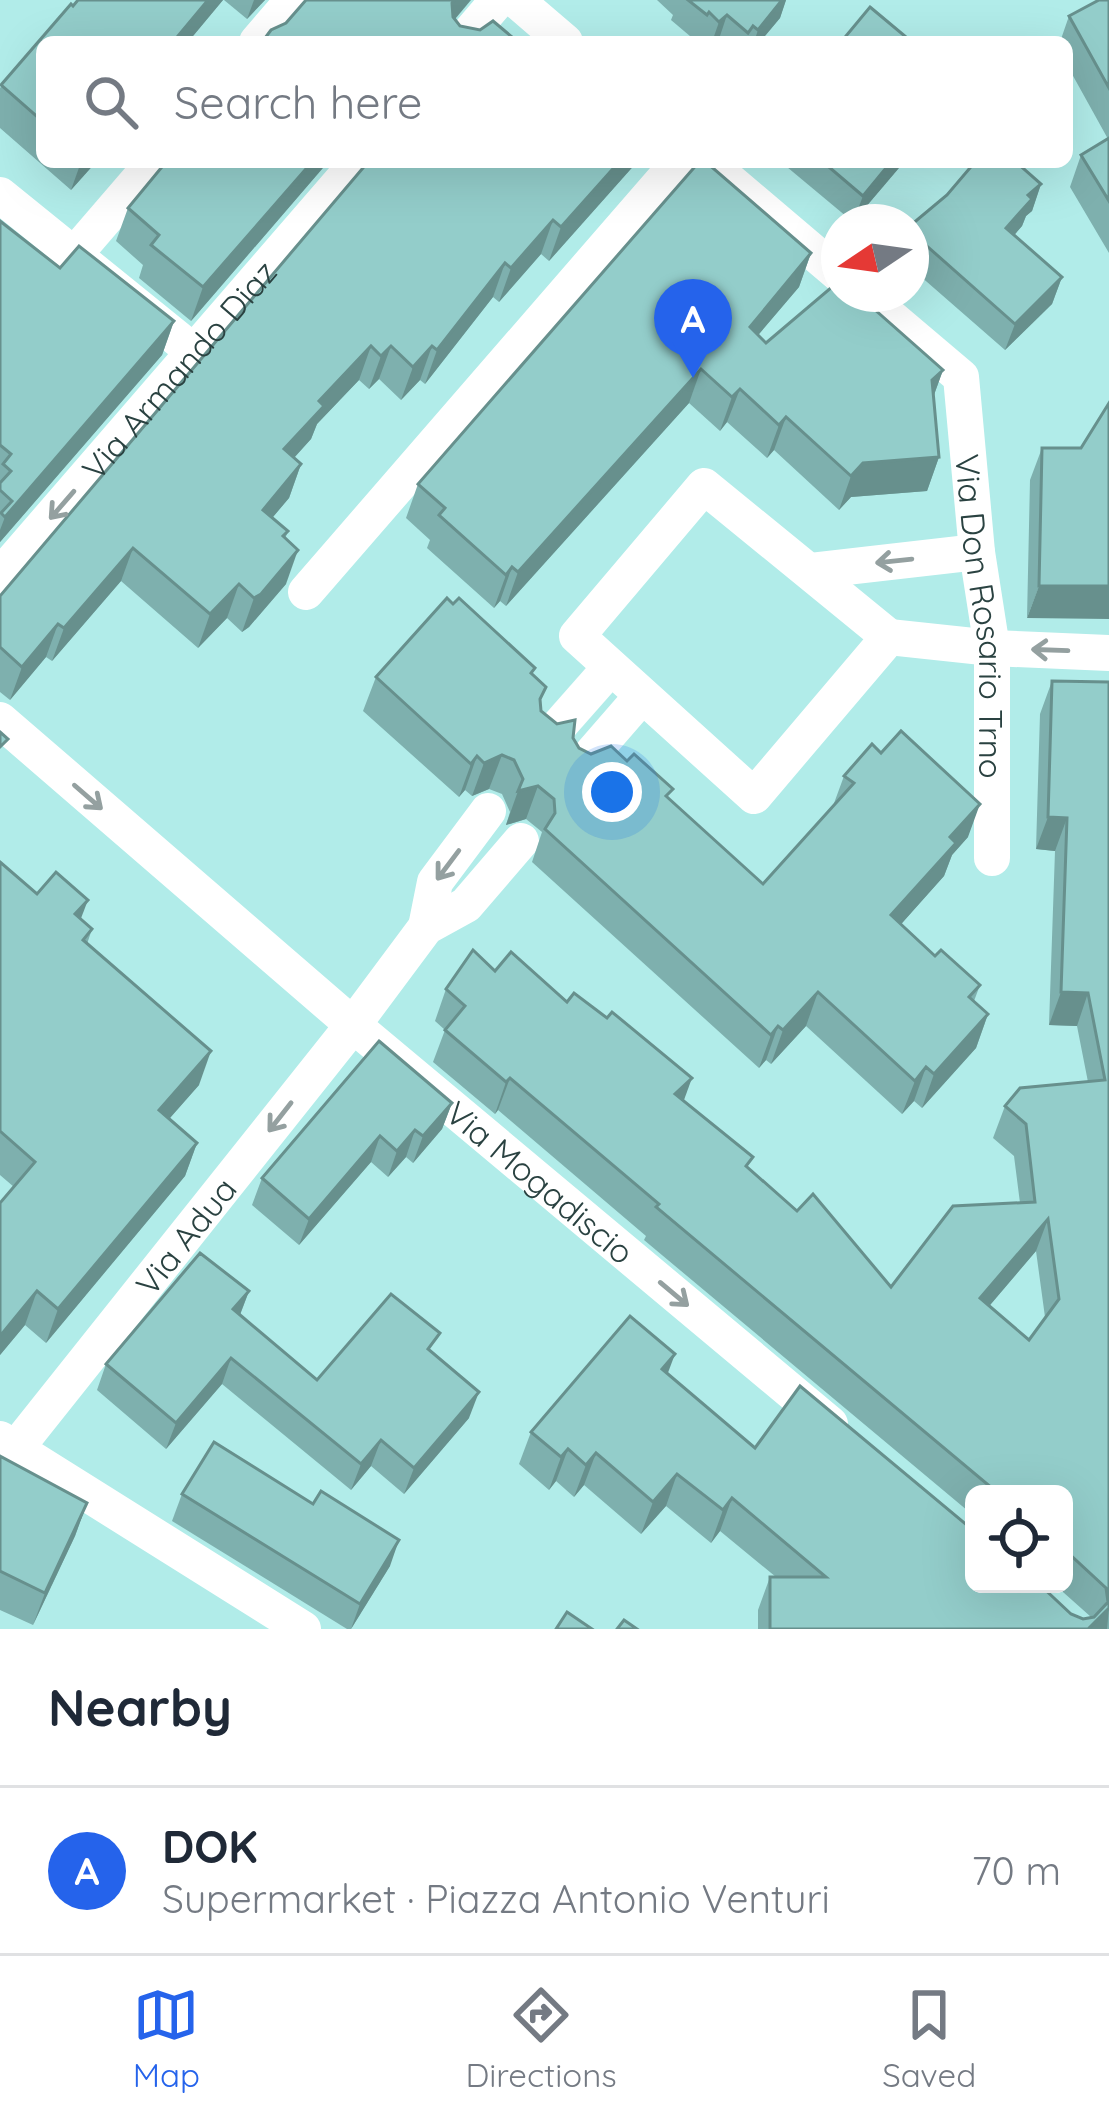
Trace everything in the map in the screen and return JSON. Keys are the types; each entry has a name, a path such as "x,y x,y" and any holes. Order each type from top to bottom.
{"street":[{"path":"262,36 293,0"},
{"path":"467,36 498,0"},
{"path":"516,0 558,36"},
{"path":"74,255 149,168"},
{"name":"Via Armando Diaz","path":"0,576 353,168"},
{"path":"306,592 674,168"},
{"path":"713,168 821,259"},
{"path":"0,195 194,352"},
{"name":"Via Don Rosario Trno","path":"883,312 961,377 976,552 992,648 992,858"},
{"path":"890,637 754,796 577,636 704,486 890,637 1109,653"},
{"path":"811,571 976,552"},
{"path":"550,736 610,668"},
{"path":"582,765 642,696"},
{"name":"Via Mogadiscio","path":"0,720 352,1025 864,1453"},
{"path":"426,927 435,883 488,811"},
{"path":"426,927 466,904 521,841"},
{"name":"Via Adua","path":"9,1443 352,1025 426,927"},
{"path":"9,1443 303,1629"}],"building":[{"path":"78,0 208,0 178,36 43,36"},
{"path":"306,0 455,0 453,17 460,26 480,30 493,21 511,36 266,36"},
{"path":"688,0 782,0 758,30 753,26 748,33 727,15 719,22"},
{"path":"1099,0 1109,0 1109,88 1069,16"},
{"path":"870,7 905,36 846,36"},
{"path":"36,44 36,116 1,85"},
{"path":"1109,138 1109,201 1081,155"},
{"path":"161,168 307,168 203,287 151,245 159,235 128,208"},
{"path":"363,168 614,168 561,227 553,220 511,268 505,263 437,350 432,346 413,367 391,346 381,356 371,346 319,401 324,406 284,449 301,464 263,510 288,531 283,536 298,550 261,594 254,598 239,584 210,614 133,548 64,628 58,624 22,667 0,647 0,596"},
{"path":"694,168 713,168 811,253 750,327 766,343 821,296 821,312 877,312 943,370 932,380 939,457 863,463 851,476 786,417 779,425 740,389 732,397 701,369 518,572 512,567 506,575 439,515 445,508 418,484"},
{"path":"830,168 886,168 863,196"},
{"path":"970,168 1023,168 1041,184 1006,228 1062,277 1015,324 929,248 929,210"},
{"path":"0,221 60,268 79,246 174,321 5,517 1,513 12,501 0,490 11,471 3,464 11,454 0,445"},
{"path":"1109,403 1109,586 1039,586 1042,448 1081,448"},
{"path":"447,598 453,604 459,598 535,668 531,673 546,687 541,711 557,724 575,720 573,738 579,748 591,754 611,746 627,761 634,754 673,789 666,796 763,884 854,783 844,776 872,744 881,753 901,731 980,804 950,837 956,843 891,915 935,956 941,950 980,985 969,997 988,1014 934,1074 926,1067 915,1081 818,992 783,1030 778,1026 771,1035 545,829 555,813 554,799 538,786 518,791 523,779 514,760 502,755 484,763 477,756 471,764 376,677"},
{"path":"1052,681 1109,682 1109,1608 1088,1629 770,1629 770,1577 826,1577 732,1498 723,1510 677,1474 653,1502 596,1453 586,1465 568,1449 561,1457 531,1432 630,1316 675,1354 662,1369 755,1448 800,1386 965,1524 965,1593 1049,1593 1083,1619 1094,1617 1108,1602 1106,1588 1073,1557 1073,1485 988,1485 656,1207 659,1204 510,1078 506,1082 445,1030 465,1006 446,989 473,950 495,971 511,952 567,1002 574,993 607,1018 612,1012 692,1078 675,1094 753,1157 746,1166 797,1211 813,1194 891,1287 953,1206 1035,1202 1026,1124 1005,1106 1020,1088 1105,1080 1088,993 1061,992 1067,818 1048,817","holes":["1048,1219 1059,1299 1029,1340 980,1298"]},
{"path":"0,862 37,894 56,872 88,900 75,914 92,929 83,940 211,1051 159,1110 197,1143 58,1309 37,1291 0,1336 0,1203 35,1162 0,1131"},
{"path":"379,1041 452,1103 423,1136 415,1130 397,1151 380,1136 309,1219 262,1178"},
{"path":"200,1253 249,1291 233,1309 317,1380 391,1294 440,1333 428,1349 479,1392 414,1468 381,1440 361,1464 231,1358 176,1423 106,1364"},
{"path":"214,1442 313,1504 321,1491 399,1540 360,1604 182,1494"},
{"path":"0,1456 87,1503 45,1593 0,1571"},
{"path":"567,1612 592,1629 556,1629"}],"place":[{"name":"DOK","path":"693,378"}]}
